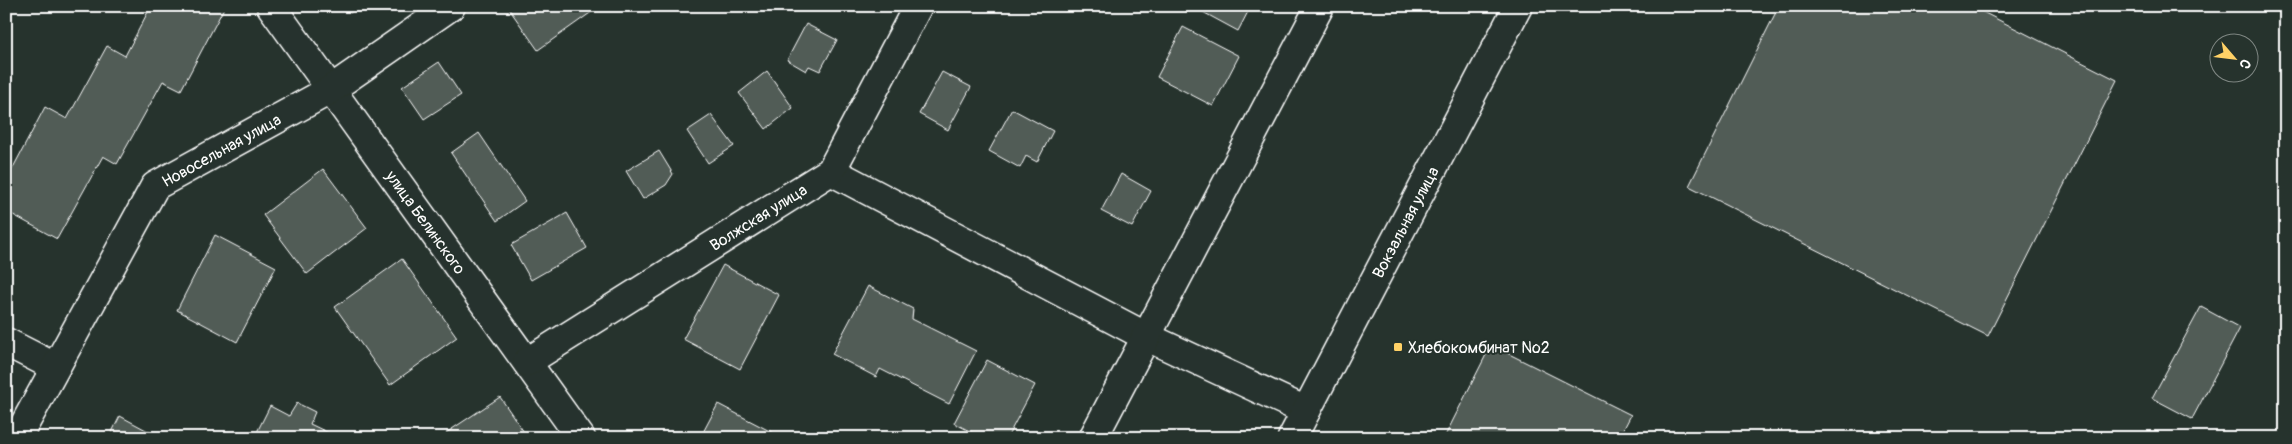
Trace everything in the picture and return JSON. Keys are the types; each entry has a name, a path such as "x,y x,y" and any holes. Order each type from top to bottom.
{"street":[{"name":"улица Белинского","path":"271,6 581,438"},
{"name":"Новосельная улица","path":"17,438 154,186 330,90 451,6"},
{"path":"918,6 831,171 1145,336 1306,411"},
{"path":"1093,438 1320,6"},
{"name":"Вокзальная улица","path":"1292,438 1518,6"},
{"name":"Волжская улица","path":"527,362 831,171"},
{"path":"6,342 55,367"}],"building":[{"path":"151,6 225,6 181,90 163,81 117,164 103,156 57,239 6,211 6,181 45,107 67,119 107,46 125,56"},
{"path":"346,6 360,6 350,13"},
{"path":"507,6 600,6 538,50"},
{"path":"1203,6 1251,6 1238,31 1201,11"},
{"path":"1779,6 1971,6 2117,80 1988,336 1689,186"},
{"path":"806,24 837,40 820,71 809,66 806,71 787,60"},
{"path":"1183,27 1239,56 1213,106 1157,77"},
{"path":"439,62 461,95 424,119 402,87"},
{"path":"767,71 793,108 766,129 739,93"},
{"path":"942,72 971,87 948,130 919,114"},
{"path":"1012,109 1053,131 1037,162 1026,156 1020,168 989,151"},
{"path":"711,115 734,146 708,163 687,131"},
{"path":"479,133 525,201 497,221 451,153"},
{"path":"659,151 673,174 666,185 643,199 626,171"},
{"path":"323,169 367,228 307,274 263,215"},
{"path":"1121,174 1151,191 1132,227 1101,211"},
{"path":"567,213 587,248 531,280 511,245"},
{"path":"215,235 276,267 237,342 177,310"},
{"path":"402,259 457,337 390,385 335,307"},
{"path":"723,265 779,295 740,369 683,339"},
{"path":"868,286 913,309 912,319 976,351 949,404 880,369 876,377 832,354"},
{"path":"2201,307 2240,328 2192,419 2152,398"},
{"path":"1491,345 1631,415 1619,438 1444,438"},
{"path":"987,360 1035,385 1007,438 983,438 954,423"},
{"path":"500,397 528,438 450,438 446,433"},
{"path":"297,403 315,412 310,424 335,436 334,438 254,438 270,406 289,416"},
{"path":"718,404 783,438 700,438"},
{"path":"120,416 161,438 109,438"}],"place":[{"name":"Хлебокомбинат №2","path":"1398,347"}]}
